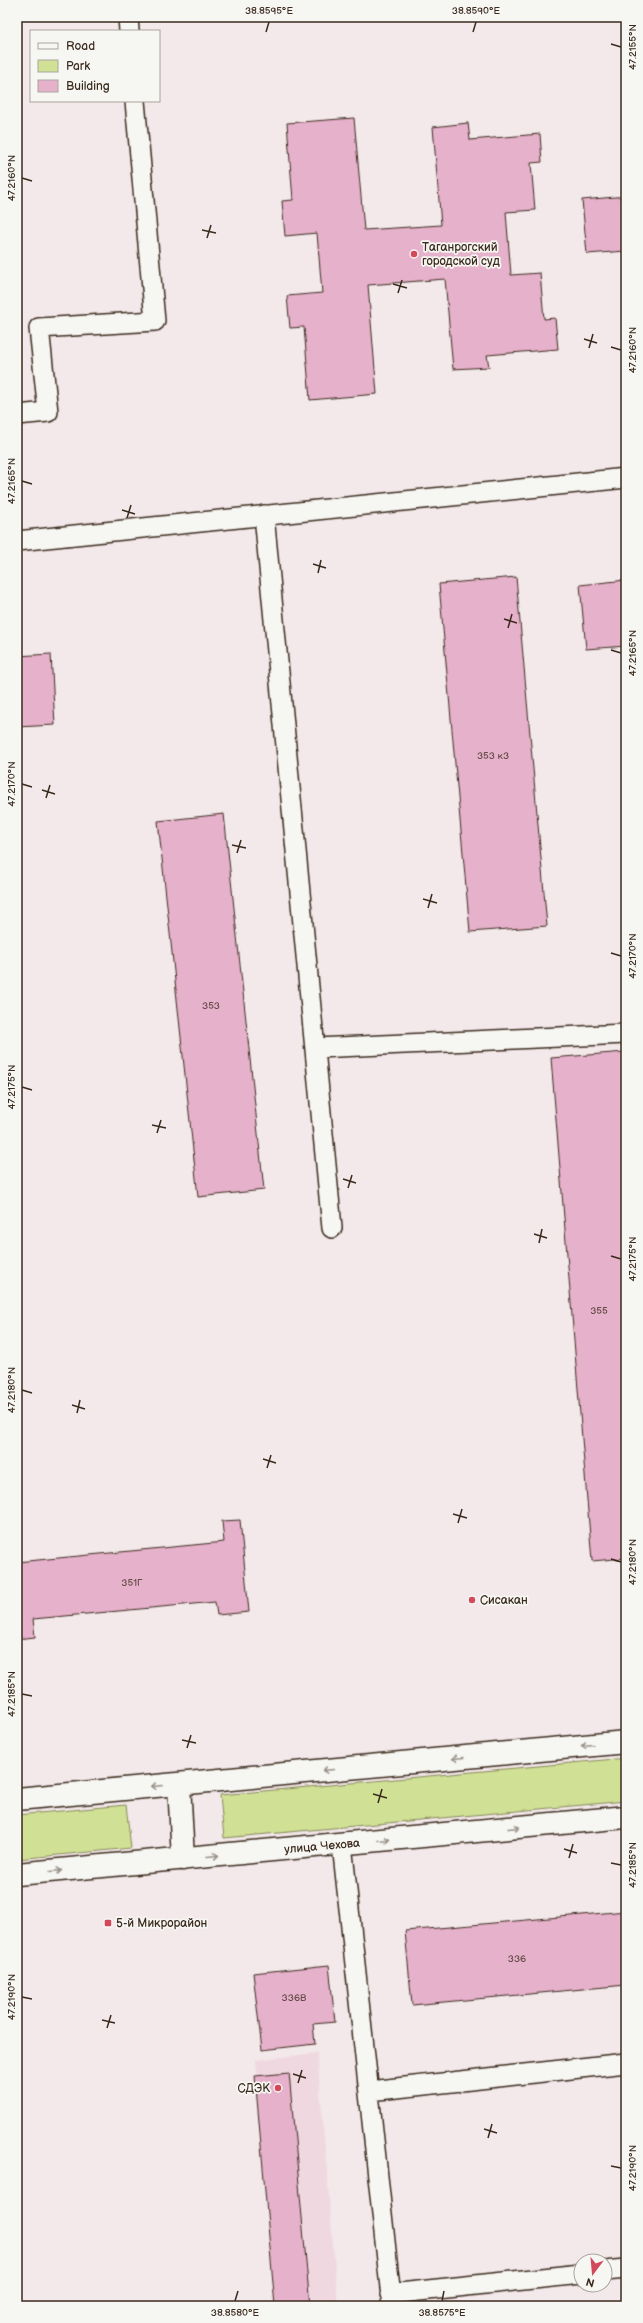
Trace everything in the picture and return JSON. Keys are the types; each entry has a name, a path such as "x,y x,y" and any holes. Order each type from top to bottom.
{"street":[{"path":"17,1799 626,1742"},
{"path":"179,1784 183,1859"},
{"name":"улица Чехова","path":"17,1874 626,1817"}],"lane":[{"path":"128,17 129,30"},
{"path":"17,415 48,412 39,328 155,321 135,102"},
{"path":"17,541 626,478"},
{"path":"264,515 332,1228"},
{"path":"316,1048 626,1034"},
{"path":"342,1844 391,2300 573,2275"},
{"path":"369,2091 626,2063"},
{"path":"613,2270 626,2269"}],"shaded area":[{"path":"317,2053 338,2306 277,2306 256,2060"}],"green space":[{"path":"626,1758 626,1801 224,1838 220,1795"},
{"path":"126,1805 131,1848 17,1859 17,1815"}],"building":[{"name":"Таганрогский городской суд","path":"354,118 364,230 441,225 433,127 468,123 470,140 540,134 542,162 531,163 535,210 506,212 511,275 540,273 544,319 555,318 558,349 487,355 489,367 453,369 445,279 368,285 377,394 310,400 304,327 290,328 287,296 322,293 317,233 285,236 282,201 293,200 287,123"},
{"path":"626,196 626,251 587,254 582,200"},
{"path":"516,577 547,926 470,932 439,584"},
{"path":"626,580 626,646 586,649 580,585"},
{"path":"51,654 55,725 17,727 17,656"},
{"path":"224,814 264,1190 198,1197 158,821"},
{"path":"625,1052 626,1558 592,1561 551,1058"},
{"path":"240,1520 249,1612 217,1615 215,1602 33,1619 35,1637 17,1639 17,1562 224,1542 222,1521"},
{"path":"626,1911 626,1985 412,2005 405,1931"},
{"path":"329,1965 335,2022 313,2024 315,2044 262,2050 253,1973"},
{"path":"289,2073 310,2306 275,2306 255,2076"}],"place":[{"name":"Таганрогский городской суд","path":"414,254"},
{"name":"Сисакан","path":"472,1600"},
{"name":"5-й Микрорайон","path":"108,1923"},
{"name":"СДЭК","path":"278,2088"}]}
